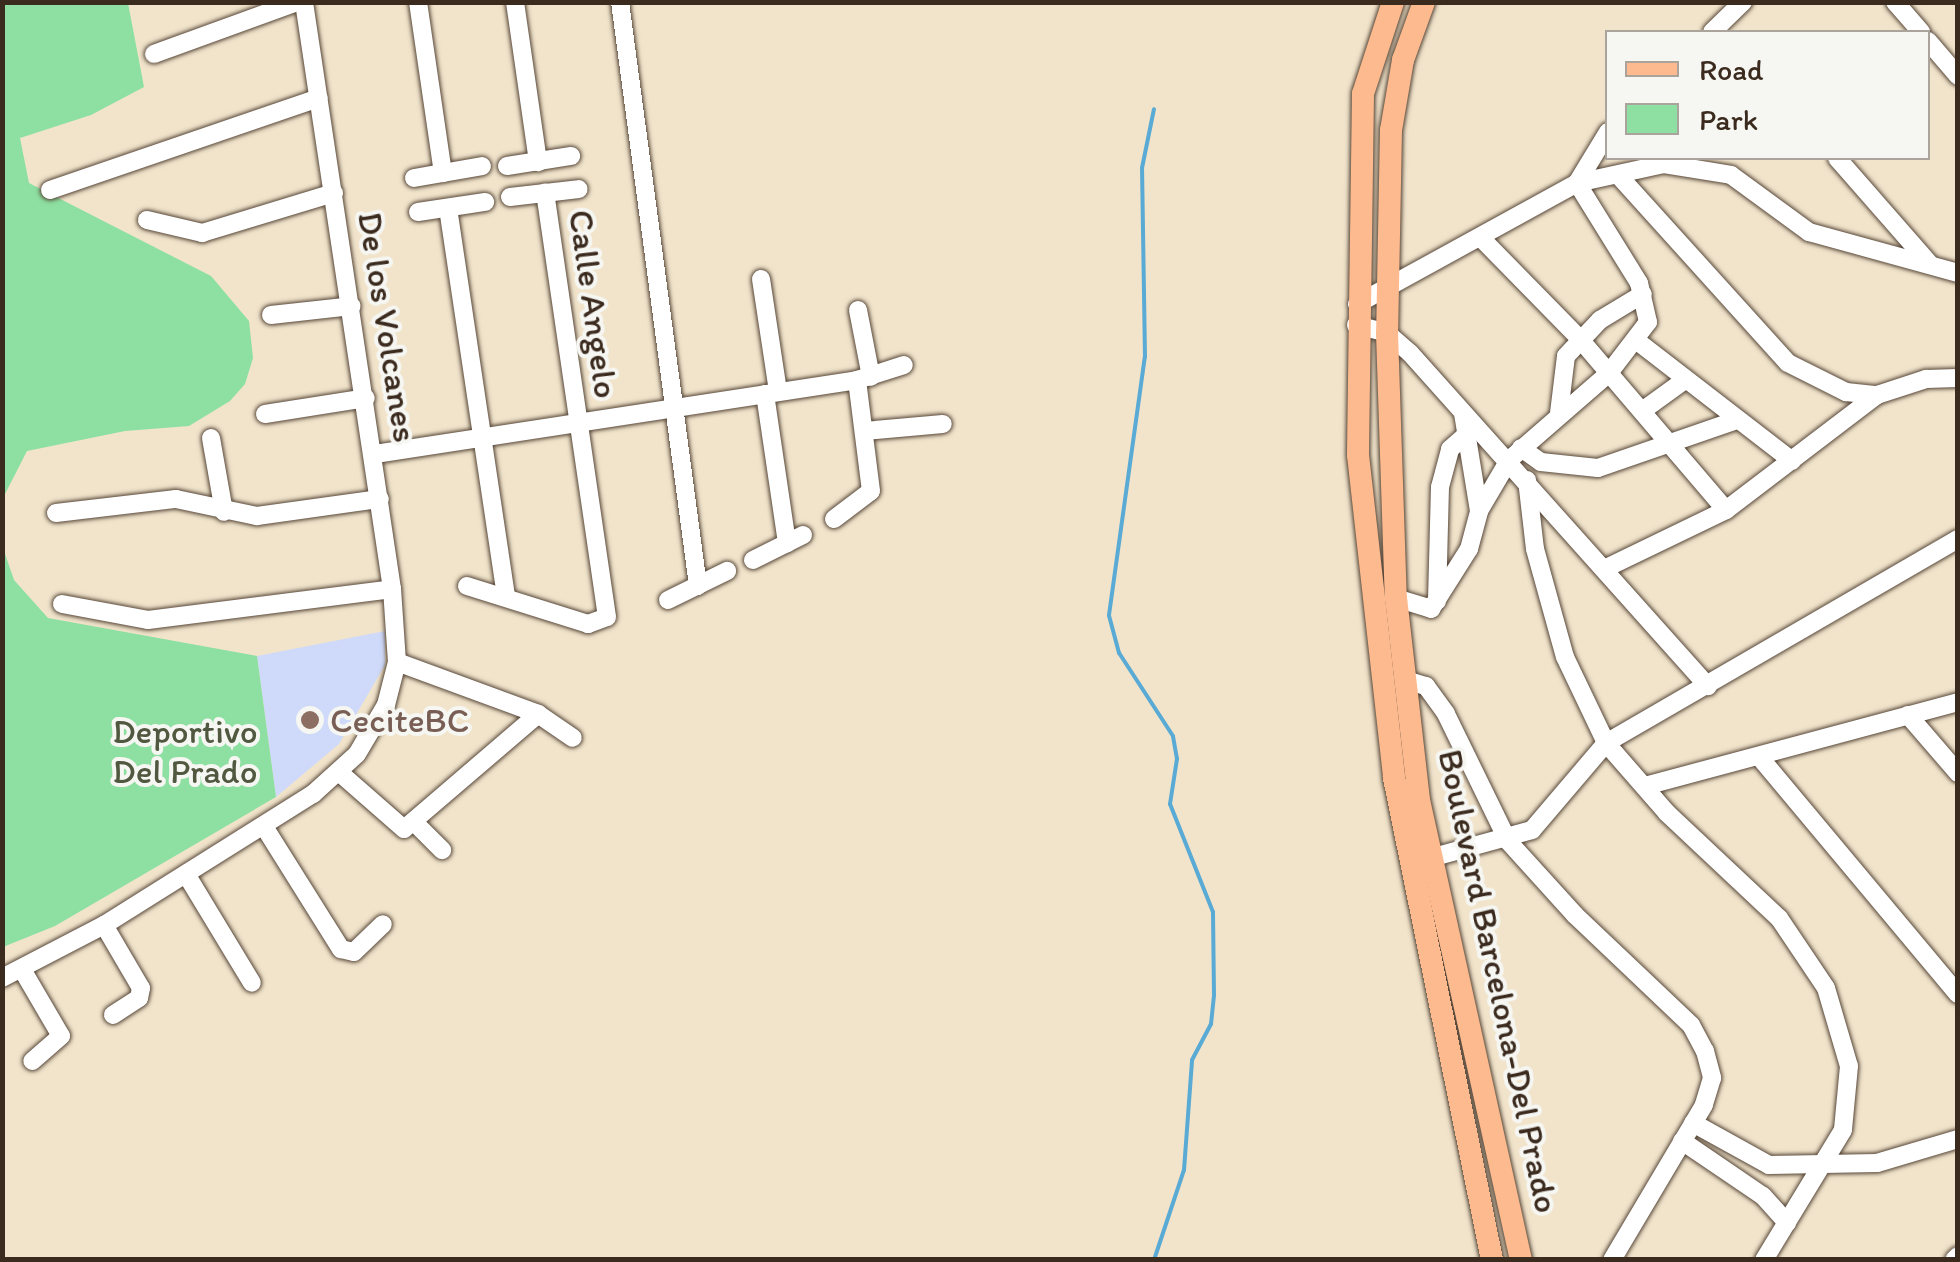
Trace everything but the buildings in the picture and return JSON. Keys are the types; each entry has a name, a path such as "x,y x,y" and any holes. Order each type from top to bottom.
{"main road":[{"name":"Boulevard Barcelona-Del Prado","path":"1392,2 1363,94 1357,314 1370,600 1422,860 1492,1260"},
{"name":"Boulevard Barcelona-Del Prado","path":"1424,2 1403,60 1391,130 1387,334 1396,598 1422,860 1520,1260"}],"street":[{"path":"154,54 300,2"},
{"name":"De los Volcanes","path":"300,2 366,398 392,589 396,662"},
{"path":"418,2 443,173"},
{"path":"515,2 538,162"},
{"path":"620,2 698,586"},
{"path":"1719,30 1743,2"},
{"path":"1896,2 1919,30"},
{"path":"1930,42 1958,76"},
{"path":"50,190 319,98"},
{"path":"1578,182 1605,137"},
{"path":"507,166 572,156"},
{"path":"1839,160 1929,264"},
{"path":"1737,420 1598,468 1541,462 1515,454 1463,413 1387,334 1357,314 1387,289 1482,240 1578,182 1664,164 1731,175 1809,232 1958,273"},
{"path":"414,178 482,166"},
{"path":"1618,175 1788,364 1846,392 1877,396"},
{"path":"1396,598 1423,610 1437,601 1460,571 1479,511 1515,454 1609,372 1637,341 1650,312 1598,207 1578,182"},
{"path":"510,197 579,189"},
{"path":"147,220 202,233 334,193"},
{"name":"Calle Angelo","path":"506,596 599,622 608,611 545,194"},
{"path":"418,212 485,202"},
{"path":"448,208 506,596 466,586"},
{"path":"1482,240 1579,338 1726,510"},
{"path":"754,560 795,539 771,393 762,279"},
{"path":"1559,413 1561,365 1579,338 1642,294"},
{"path":"272,315 352,306"},
{"path":"834,518 871,491 858,310"},
{"path":"1637,341 1682,382 1792,461"},
{"path":"374,454 864,378 904,365"},
{"path":"1604,569 1726,510 1877,396 1926,380 1958,378"},
{"path":"1642,411 1682,382"},
{"path":"265,414 366,398"},
{"path":"1463,413 1479,511"},
{"path":"864,432 943,424"},
{"path":"1437,601 1440,487 1450,448 1465,436"},
{"path":"211,438 224,512"},
{"path":"1515,454 1527,480 1708,686"},
{"path":"1527,480 1535,549 1565,657 1606,743 1779,918 1826,988 1849,1066 1843,1130 1764,1260"},
{"path":"56,513 157,499 257,516 380,499"},
{"path":"1422,860 1508,840 1546,819 1606,743 1958,539"},
{"path":"668,600 728,571"},
{"path":"62,604 148,620 392,589"},
{"path":"2,978 104,925 264,828 340,773 372,734 396,662 538,714 573,738"},
{"path":"1406,680 1426,686 1446,714 1508,840 1575,915 1691,1025 1712,1078 1693,1124 1612,1260"},
{"path":"1645,786 1762,760 1958,702"},
{"path":"410,827 538,714"},
{"path":"1908,715 1958,773"},
{"path":"1762,760 1958,994"},
{"path":"340,773 442,850"},
{"path":"264,828 341,949 364,946 383,924"},
{"path":"186,874 252,983"},
{"path":"104,925 141,988 136,1000 113,1015"},
{"path":"23,970 60,1036 32,1062"},
{"path":"1693,1124 1769,1165 1826,1160 1877,1163 1958,1139"},
{"path":"1682,1142 1763,1196 1787,1224"}],"shaded area":[{"name":"CeciteBC","path":"385,631 385,665 339,744 276,797 257,656"}],"green space":[{"path":"3,3 128,3 144,87 91,115 20,138 29,183 211,276 249,321 253,358 245,384 230,401 189,426 125,431 27,451 3,498"},
{"name":"Deportivo Del Prado","path":"2,545 14,580 48,618 257,656 276,797 55,926 3,947"}],"waterway":[{"path":"1154,109 1142,168 1145,357 1109,615 1119,653 1173,736 1177,759 1170,804 1213,912 1214,995 1211,1024 1192,1060 1184,1170 1154,1260"}],"place":[{"name":"CeciteBC","path":"310,720"}]}
